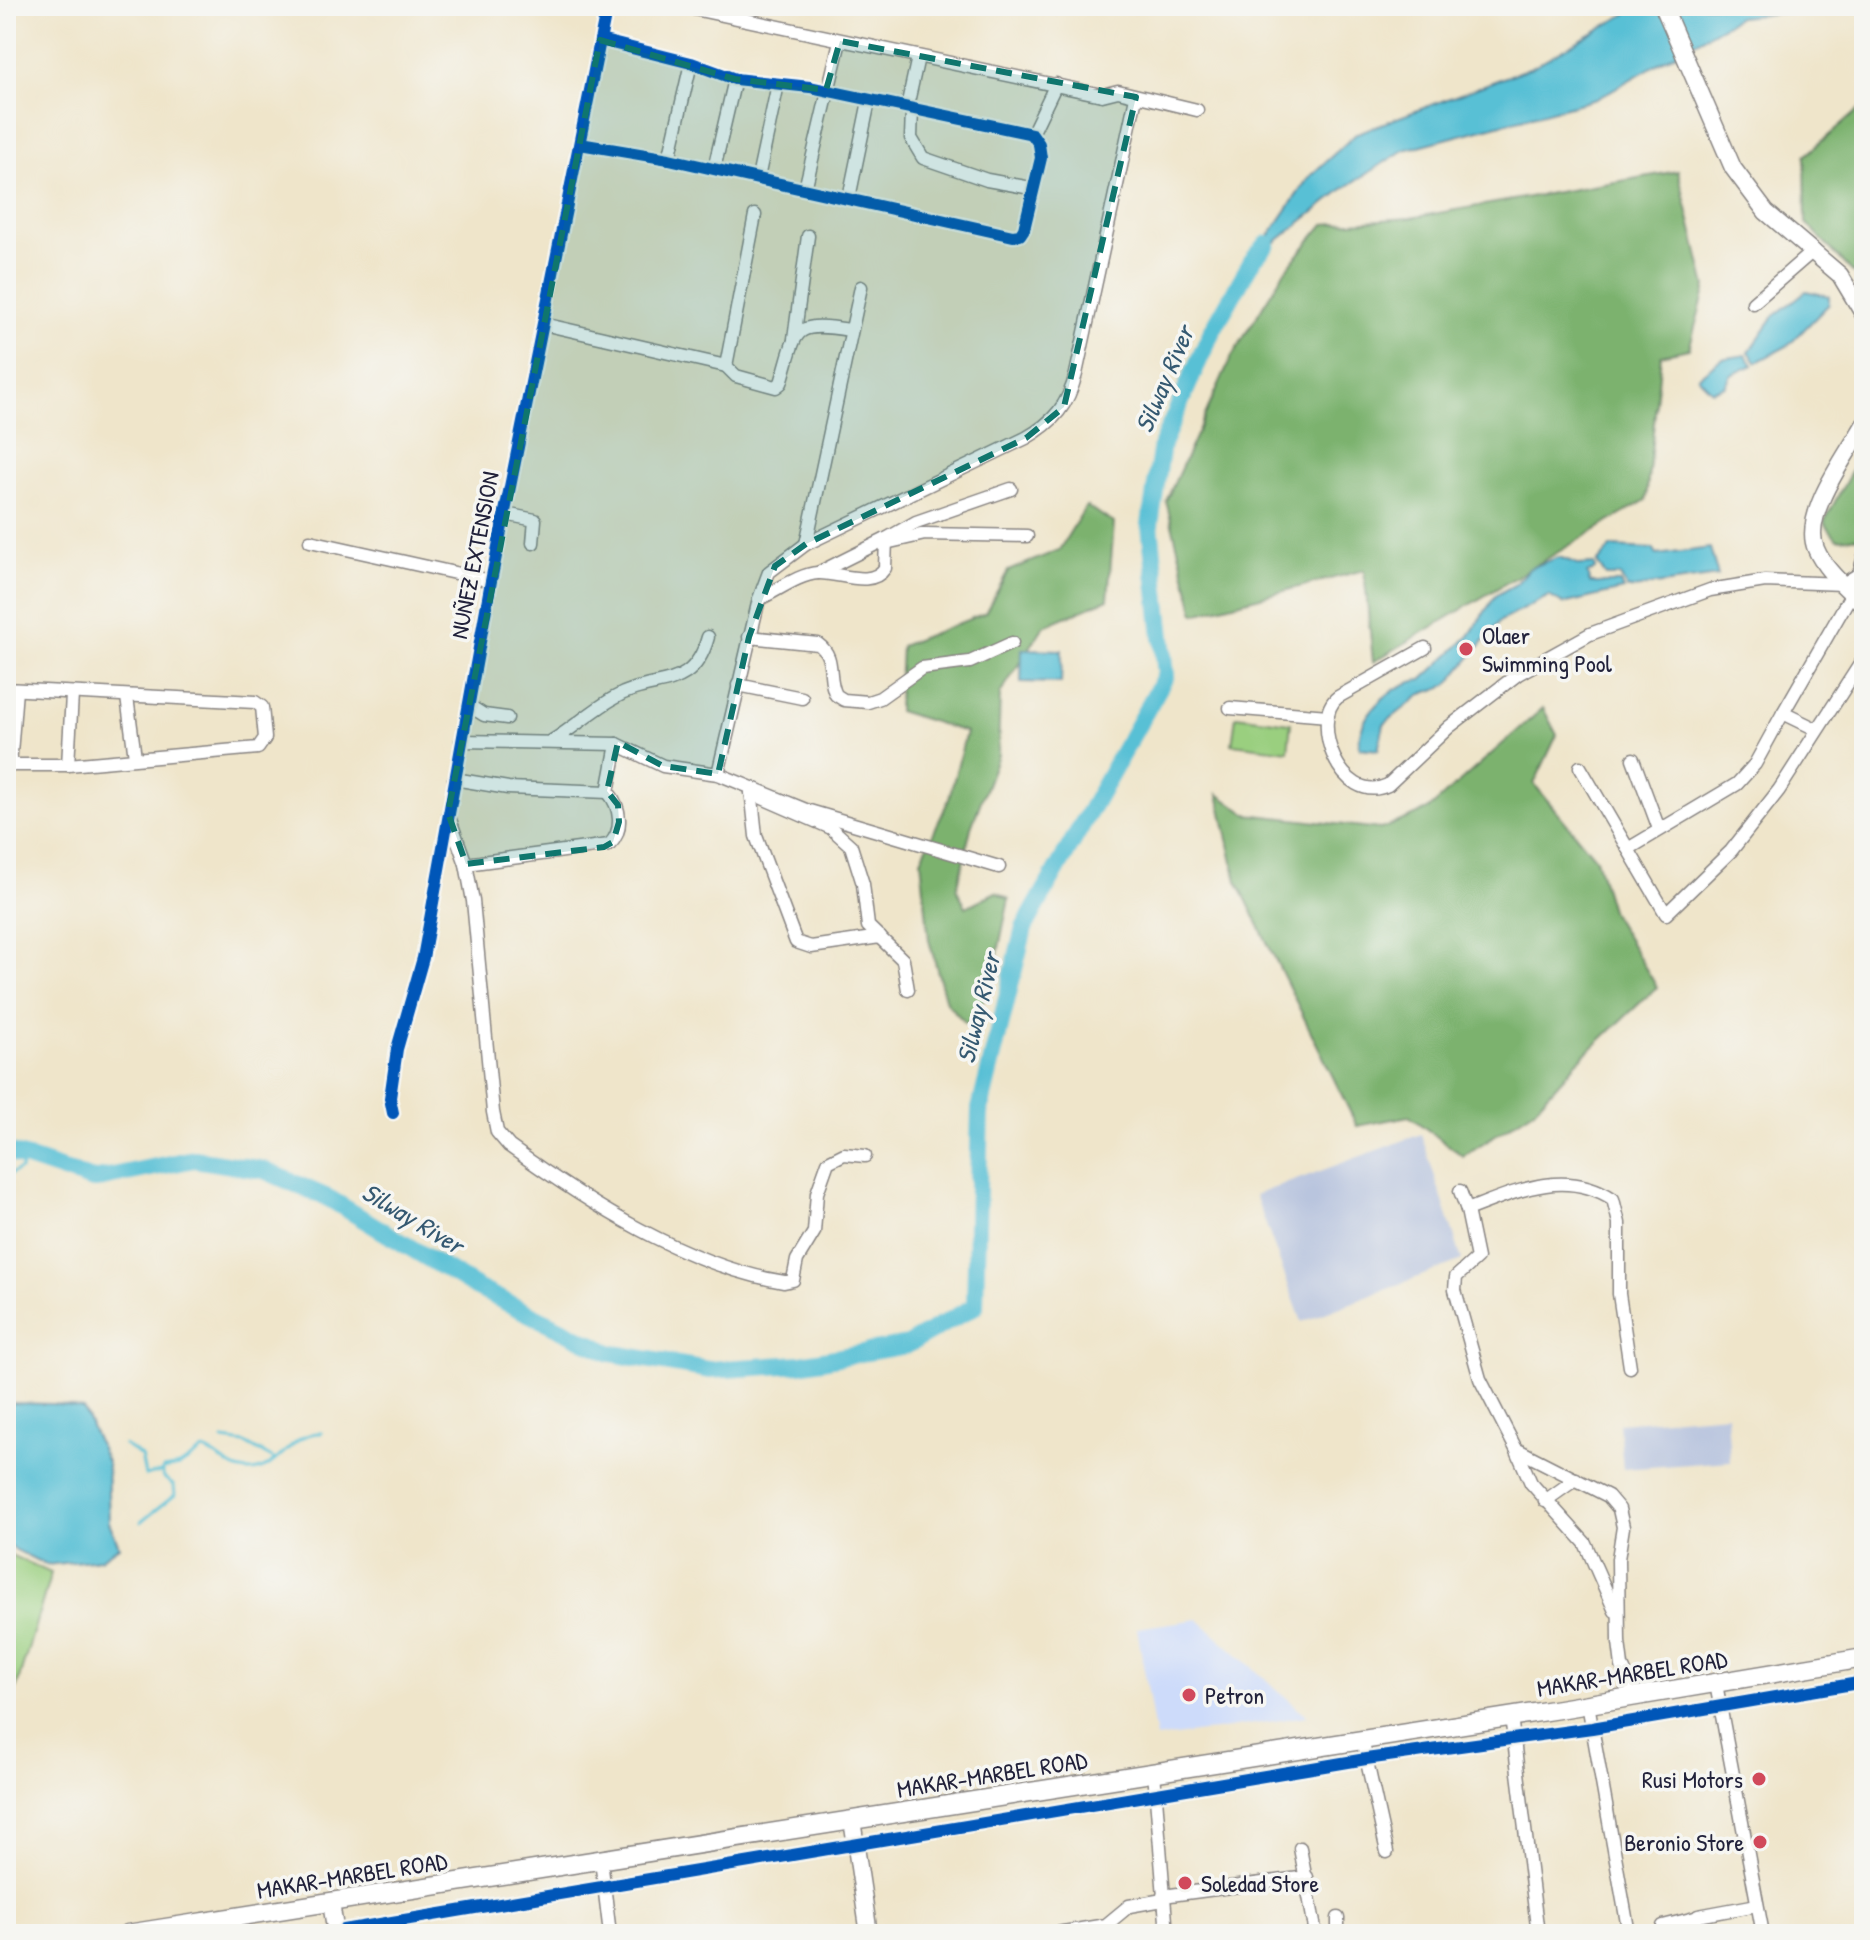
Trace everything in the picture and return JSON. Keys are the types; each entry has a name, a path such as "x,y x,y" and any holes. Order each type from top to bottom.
{"main road":[{"path":"1663,6 1719,139 1745,186 1766,212 1840,275 1864,315"},
{"path":"1864,425 1818,508 1812,527 1821,558 1864,606"},
{"name":"MAKAR-MARBEL ROAD","path":"127,1934 1716,1684 1864,1658"},
{"path":"852,1820 869,1934"},
{"path":"331,1903 340,1932"}],"street":[{"name":"NUÑEZ EXTENSION","path":"393,1113 390,1098 397,1049 423,958 491,581 607,6"},
{"path":"680,6 1102,95 1118,91 1197,110"},
{"path":"600,40 691,63 735,79 826,90 1032,134"},
{"path":"805,189 840,41"},
{"path":"918,57 909,108 911,138 923,158 987,180 1031,188"},
{"path":"669,159 691,63"},
{"path":"714,169 735,79"},
{"path":"758,178 778,84"},
{"path":"580,144 669,159 1017,236 1024,229 1041,154 1032,134 1056,84"},
{"path":"718,774 749,637 769,572 806,544 1026,438 1043,428 1064,407 1076,374 1136,97"},
{"path":"849,198 869,101"},
{"path":"726,366 755,215"},
{"path":"543,324 726,366 736,376 776,387 781,383 794,339 808,236"},
{"path":"1753,303 1814,250"},
{"path":"806,544 861,287"},
{"path":"794,339 812,325 850,330"},
{"path":"759,599 886,541 916,522 1011,489"},
{"path":"505,514 535,520 533,543"},
{"path":"886,541 925,534 1027,536"},
{"path":"310,541 491,581"},
{"path":"818,573 858,578 877,576 885,568 886,541"},
{"path":"1628,849 1703,806 1745,777 1783,713 1847,589 1862,572 1864,556"},
{"path":"1425,648 1338,697 1330,707 1328,716 1332,750 1344,776 1360,787 1380,788 1449,727 1518,674 1590,634 1710,590 1739,584 1786,580 1847,589"},
{"path":"549,742 614,697 671,681 695,667 708,637"},
{"path":"749,637 803,639 818,644 831,659 831,686 836,695 856,702 880,698 922,668 970,662 1012,643"},
{"path":"1580,767 1658,900 1676,904 1731,851 1779,790 1864,658"},
{"path":"738,685 802,698"},
{"path":"11,690 72,695 255,702 262,707 265,738 260,747 68,765 8,766 11,690"},
{"path":"68,765 72,695"},
{"path":"127,697 135,757"},
{"path":"468,705 484,715 507,718"},
{"path":"1230,708 1328,716"},
{"path":"1783,713 1816,729"},
{"path":"461,741 617,744 663,766 718,774 842,834 858,864 868,926 903,960 908,990"},
{"path":"466,864 609,845 616,837 619,814 618,805 608,792 617,744"},
{"path":"1633,759 1659,829"},
{"path":"454,779 508,788 608,792"},
{"path":"751,790 818,814 999,867"},
{"path":"751,790 760,851 796,942 811,947 880,937"},
{"path":"448,813 466,864 473,901 493,1112 497,1132 509,1146 607,1209 712,1265 784,1282 793,1280 799,1254 814,1232 817,1193 828,1162 844,1154 865,1156"},
{"path":"1467,1210 1542,1184 1577,1183 1596,1188 1613,1199 1619,1223 1619,1294 1630,1367"},
{"path":"1460,1191 1477,1258 1456,1277 1455,1290 1480,1379 1531,1483 1585,1543 1617,1614"},
{"path":"1516,1449 1608,1496 1622,1519 1617,1614 1622,1666 1635,1695"},
{"path":"1545,1501 1576,1479"},
{"path":"340,1932 1366,1759 1592,1728 1864,1682"},
{"path":"1716,1684 1763,1934"},
{"path":"1588,1704 1629,1934"},
{"path":"1511,1716 1538,1934"},
{"path":"1362,1739 1387,1852"},
{"path":"1154,1772 1167,1934"},
{"path":"1300,1848 1316,1934"},
{"path":"601,1860 610,1934"},
{"path":"1051,1934 1106,1925 1129,1906 1163,1898 1307,1877"},
{"path":"1663,1926 1757,1905"},
{"path":"1338,1918 1338,1934"},
{"path":"1695,1918 1697,1934"}],"highlighted area":[{"path":"600,40 735,79 826,90 840,41 1136,97 1064,407 1026,438 806,544 775,566 749,637 718,774 663,766 618,742 607,791 618,805 619,822 613,842 604,847 466,864 448,813"}],"shaded area":[{"path":"1421,1134 1462,1260 1302,1322 1255,1195"},
{"path":"1727,1414 1730,1461 1623,1469 1619,1423"},
{"path":"1198,1619 1307,1716 1156,1739 1137,1628"}],"green space":[{"path":"1864,105 1864,284 1806,223 1805,156"},
{"path":"1678,171 1706,287 1689,349 1661,355 1646,500 1373,662 1364,570 1195,614 1166,501 1231,358 1284,272 1324,224 1410,218"},
{"path":"1864,448 1864,537 1837,539 1824,522"},
{"path":"1086,506 1114,523 1108,599 1044,626 1000,694 998,755 971,828 957,889 966,907 996,892 1009,899 990,991 967,1025 946,1002 929,940 921,860 949,799 966,732 898,711 901,646 985,613 1008,571 1059,550"},
{"path":"1543,708 1557,735 1534,784 1596,859 1612,913 1657,987 1576,1063 1534,1110 1463,1156 1409,1116 1357,1126 1237,881 1218,794 1247,814 1381,829 1428,810"},
{"path":"1236,716 1291,723 1288,751 1232,744"},
{"path":"6,1553 51,1573 6,1722"}],"water":[{"path":"1640,6 1851,6 1739,17 1596,99 1404,150 1343,189 1252,261 1309,177 1357,133 1532,67"},
{"path":"1806,291 1829,296 1829,304 1789,345 1757,362 1749,352 1774,316"},
{"path":"1746,355 1753,365 1731,375 1725,386 1712,391 1698,377 1721,359"},
{"name":"Olaer Swimming Pool","path":"1611,547 1653,549 1657,555 1710,548 1718,576 1627,589 1620,576 1606,576 1597,563"},
{"name":"Olaer Swimming Pool","path":"1559,557 1580,565 1594,564 1595,570 1587,574 1590,583 1620,583 1623,590 1563,604 1549,596 1500,621 1448,685 1422,694 1384,724 1378,750 1360,748 1363,725 1378,703 1399,687 1422,680 1469,636 1496,595 1516,584 1530,568"},
{"path":"1022,649 1062,650 1061,683 1021,682"},
{"path":"6,1403 53,1404 83,1409 107,1462 109,1522 119,1546 100,1559 46,1565 6,1545"}],"waterway":[{"name":"Silway River","path":"6,1151 93,1180 194,1159 264,1170 330,1199 477,1288 610,1353 709,1370 800,1364 907,1345 975,1306 980,1109 1024,928 1166,675 1150,525 1162,444 1211,333 1252,261 1267,244"},
{"path":"6,1176 21,1169 24,1150"},
{"path":"141,1522 175,1495 174,1486 163,1477 163,1469 180,1466 203,1450 240,1470 258,1470 268,1466 301,1438 322,1433"},
{"path":"223,1440 245,1443 274,1459"},
{"path":"124,1445 141,1456 145,1476 161,1472"}],"cycle path":[{"path":"393,1113 390,1098 397,1049 423,958 491,581 607,6"},
{"path":"580,144 669,159 1013,236 1020,235 1024,229 1041,158 1039,144 1032,134 810,87 735,79 691,63 600,40"},
{"path":"344,1930 1366,1759 1592,1728 1864,1682"}],"place":[{"name":"Olaer Swimming Pool","path":"1466,649"},
{"name":"Petron","path":"1189,1695"},
{"name":"Rusi Motors","path":"1759,1779"},
{"name":"Beronio Store","path":"1760,1842"},
{"name":"Soledad Store","path":"1185,1883"}]}
